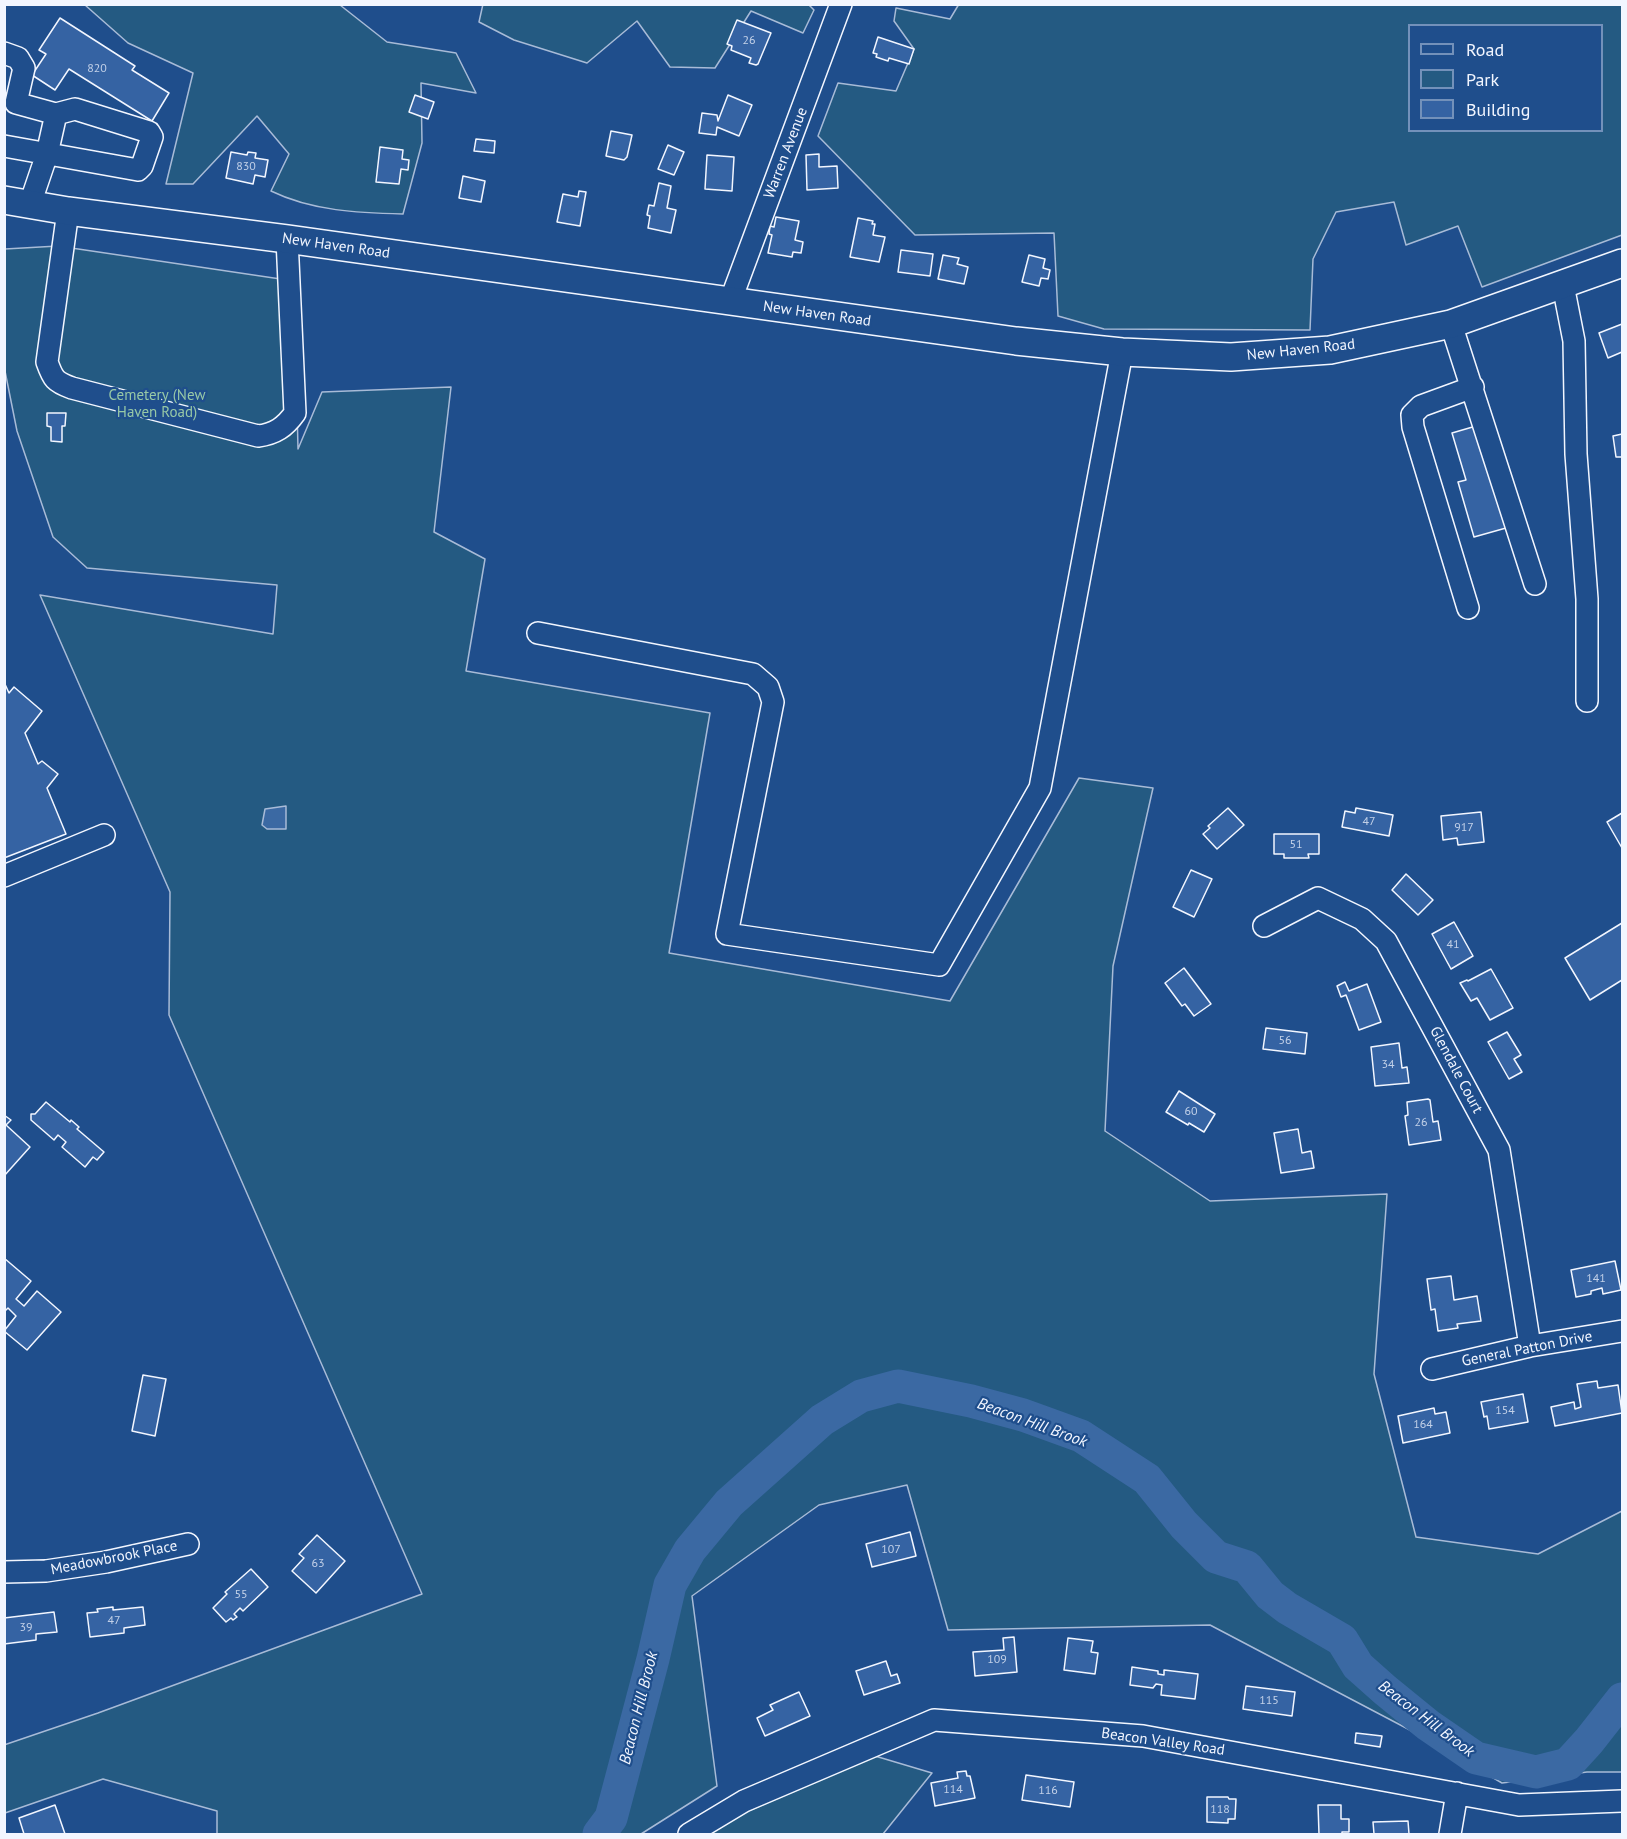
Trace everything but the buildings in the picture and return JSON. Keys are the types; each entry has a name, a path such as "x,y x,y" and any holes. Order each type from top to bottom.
{"main road":[{"name":"New Haven Road","path":"17,202 1016,341 1122,352 1231,357 1330,350 1451,324 1623,263"}],"street":[{"name":"Warren Avenue","path":"730,302 841,4"},
{"path":"4,53 18,58 24,68 10,102 56,114 75,109 149,132 152,137 142,166 138,170 4,146"},
{"path":"17,202 47,154 56,114"},
{"path":"68,210 47,362 52,377 60,384 72,388 258,436 277,431 287,424 295,413 287,238"},
{"path":"1563,285 1574,341 1576,454 1587,599 1587,701"},
{"path":"1451,324 1535,584"},
{"path":"538,633 753,674 768,687 773,702 727,934 939,965 1040,788 1122,352"},
{"path":"1468,608 1413,426 1412,415 1421,406 1473,387"},
{"path":"4,876 104,835"},
{"name":"Glendale Court","path":"1264,927 1318,898 1362,919 1386,941 1499,1150 1530,1346"},
{"name":"General Patton Drive","path":"1432,1369 1530,1346 1623,1331"},
{"name":"Meadowbrook Place","path":"4,1572 56,1570 106,1562 188,1544"},
{"name":"Beacon Valley Road","path":"689,1834 744,1801 934,1720 1143,1736 1519,1804 1623,1801"},
{"path":"1450,1834 1456,1793"}],"green space":[{"path":"483,4 808,4 814,10 803,33 751,11 715,68 670,67 637,21 587,63 514,40 479,22"},
{"path":"959,4 1622,5 1622,235 1482,287 1458,226 1406,245 1394,202 1336,212 1313,259 1310,330 1104,329 1058,316 1054,233 915,235 818,136 838,83 896,91 914,49 894,21 896,8 950,19"},
{"path":"85,5 340,5 387,42 456,53 476,93 421,83 422,143 403,214 336,210 303,203 271,191 289,154 257,116 193,184 166,184 193,73 128,43"},
{"name":"Cemetery (New Haven Road)","path":"58,246 294,281 298,449 322,392 451,387 434,532 485,559 466,671 710,713 669,953 950,1001 1079,778 1153,788 1113,966 1105,1131 1210,1201 1387,1194 1374,1374 1416,1537 1538,1554 1622,1511 1622,1772 1587,1772 1502,1783 1427,1739 1210,1625 948,1630 907,1485 819,1505 692,1596 717,1786 641,1834 217,1834 217,1811 103,1779 5,1813 4,1745 98,1713 422,1594 169,1015 170,892 40,595 273,634 277,585 87,568 53,537 17,431 5,371 5,249"},
{"path":"875,1756 932,1773 883,1834 706,1834 732,1818"}],"shaded area":[{"path":"286,806 286,829 267,829 262,825 265,809"}],"waterway":[{"name":"Beacon Hill Brook","path":"599,1834 611,1818 670,1585 690,1550 729,1503 822,1420 861,1396 898,1386 971,1401 1023,1415 1081,1436 1147,1479 1184,1525 1216,1557 1247,1567 1270,1595 1287,1608 1342,1640 1358,1666 1385,1690 1428,1725 1476,1758 1536,1772 1568,1764 1622,1699"}]}
